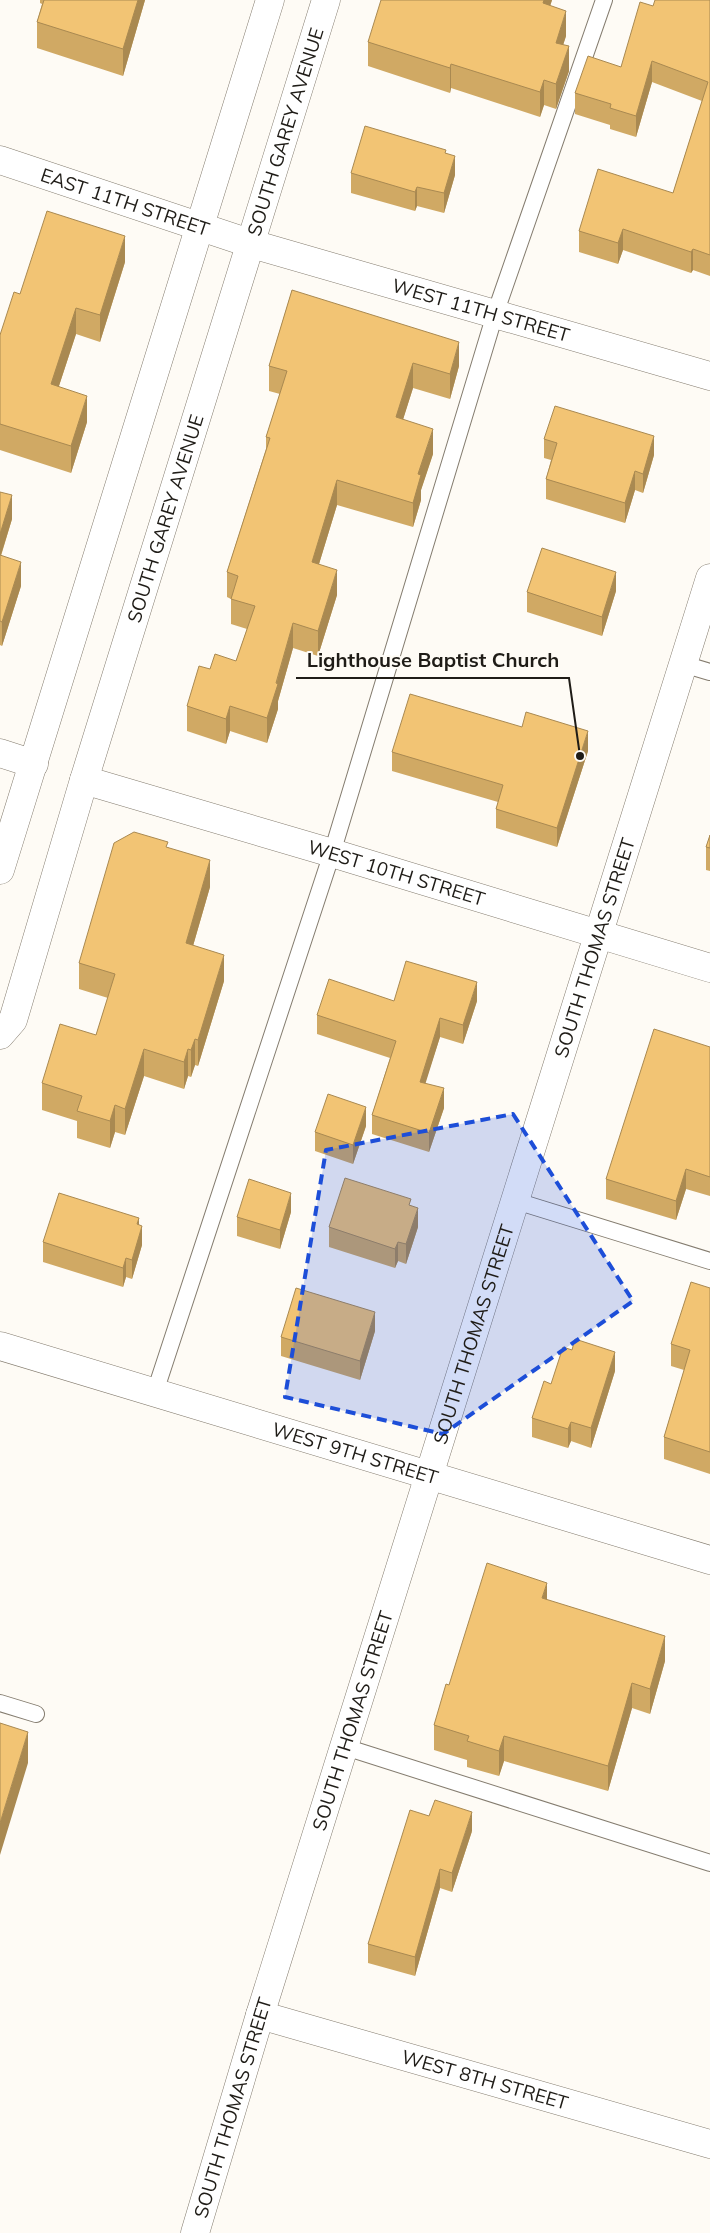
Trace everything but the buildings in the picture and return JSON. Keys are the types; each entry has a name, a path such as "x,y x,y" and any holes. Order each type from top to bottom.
{"street":[{"path":"0,870 270,0"},
{"name":"SOUTH GAREY AVENUE","path":"0,1035 13,1020 190,434 252,244 326,0"},
{"name":"EAST 11TH STREET","path":"0,160 252,244"},
{"name":"WEST 11TH STREET","path":"252,244 710,376"},
{"name":"SOUTH THOMAS STREET","path":"195,2233 260,2015 710,578"},
{"path":"0,753 34,764"},
{"name":"WEST 10TH STREET","path":"84,780 600,933 710,968"},
{"name":"WEST 9TH STREET","path":"0,1346 710,1560"},
{"name":"WEST 8TH STREET","path":"260,2015 710,2144"}],"lane":[{"path":"155,1392 332,853 494,314 604,0"},
{"path":"683,664 710,672"},
{"path":"516,1201 710,1261"},
{"path":"0,1703 36,1714"},
{"path":"344,1747 710,1863"}],"highlighted area":[{"path":"513,1114 633,1301 443,1434 285,1397 326,1150"}],"place":[{"name":"Lighthouse Baptist Church","path":"580,756"}]}
